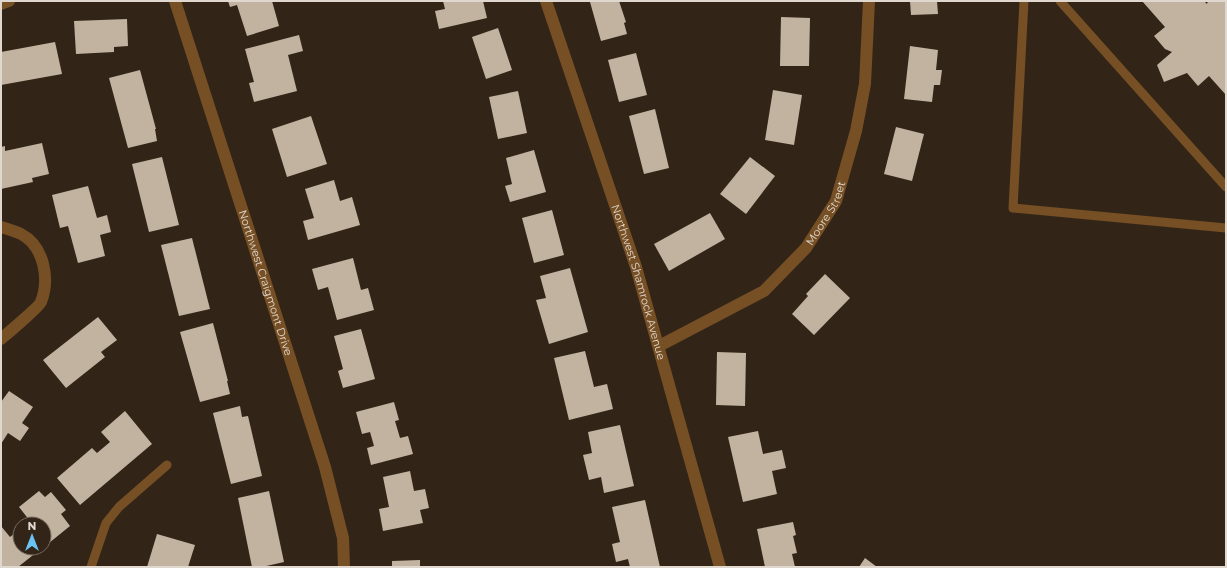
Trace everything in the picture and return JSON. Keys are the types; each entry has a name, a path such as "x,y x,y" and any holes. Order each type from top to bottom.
{"street":[{"path":"1,4 9,1"},
{"name":"Northwest Craigmont Drive","path":"175,1 325,467 343,538 344,567"},
{"name":"Northwest Shamrock Avenue","path":"546,1 636,267 720,567"},
{"name":"Moore Street","path":"659,346 764,291 806,248 836,201 856,131 865,84 869,1"},
{"path":"1,227 22,234 35,244 44,264 45,283 41,303 1,339"}],"lane":[{"path":"1024,1 1013,208 1226,228"},
{"path":"1060,1 1226,187"},
{"path":"91,567 106,523 119,507 167,465"}],"building":[{"path":"228,1 272,1 279,26 247,36 237,5 230,7"},
{"path":"443,1 483,1 487,18 439,29 435,11 445,9"},
{"path":"619,1 626,22 624,23 627,34 601,41 590,2"},
{"path":"910,1 937,1 938,14 911,15"},
{"path":"1142,1 1204,1 1207,4 1208,1 1226,1 1226,95 1209,76 1198,86 1187,73 1164,82 1157,65 1172,52 1165,49 1154,36 1165,27"},
{"path":"781,17 810,18 809,66 780,66"},
{"path":"127,19 128,46 114,47 114,52 76,54 74,21"},
{"path":"498,28 512,70 486,79 472,37"},
{"path":"299,35 303,51 288,55 297,91 254,102 249,83 254,82 245,49"},
{"path":"55,42 62,74 1,85 1,52"},
{"path":"910,46 938,50 936,70 942,70 940,85 934,85 932,102 904,99"},
{"path":"636,53 647,95 619,102 608,60"},
{"path":"140,70 156,129 157,141 128,148 109,78"},
{"path":"773,90 802,95 794,145 765,140"},
{"path":"518,91 527,133 498,139 489,97"},
{"path":"655,109 669,168 644,174 629,116"},
{"path":"311,116 327,164 287,177 272,129"},
{"path":"896,127 924,134 912,181 884,174"},
{"path":"42,143 49,174 32,178 33,182 1,189 1,147 5,146 5,151"},
{"path":"534,150 546,192 510,202 505,186 512,184 506,158"},
{"path":"162,157 179,225 149,232 132,164"},
{"path":"750,157 775,176 746,214 720,194"},
{"path":"334,180 340,201 352,197 360,225 308,240 303,221 314,218 305,189"},
{"path":"88,186 97,218 107,215 111,232 100,235 105,256 78,263 68,226 60,228 52,195"},
{"path":"552,210 564,255 534,263 522,218"},
{"path":"710,213 725,239 669,271 654,244"},
{"path":"192,238 210,309 179,316 161,245"},
{"path":"353,258 361,290 368,288 374,310 337,320 328,287 318,290 312,269"},
{"path":"570,268 588,332 549,344 536,300 546,298 540,276"},
{"path":"825,274 850,298 814,335 792,314 808,296 806,294"},
{"path":"98,317 117,340 101,352 105,357 66,388 43,360"},
{"path":"213,323 230,394 200,402 180,332"},
{"path":"361,329 375,379 343,388 338,371 343,369 334,336"},
{"path":"585,351 594,387 607,384 613,409 569,420 554,358"},
{"path":"717,352 746,353 745,406 716,405"},
{"path":"9,391 33,407 22,423 29,428 20,441 8,433 1,444 1,402"},
{"path":"394,402 399,420 395,421 400,438 408,436 413,454 371,465 367,448 374,446 370,432 362,434 356,412"},
{"path":"240,406 242,417 248,416 262,476 231,484 213,413"},
{"path":"125,411 152,444 80,505 57,478 92,448 97,453 110,442 101,432"},
{"path":"620,425 634,486 604,493 601,477 589,480 583,455 592,453 588,432"},
{"path":"758,431 763,454 782,450 786,468 772,471 777,494 743,502 728,437"},
{"path":"410,471 414,491 425,489 429,508 420,510 423,523 383,531 379,509 389,507 383,477"},
{"path":"39,491 45,497 51,492 66,510 61,514 70,526 52,541 52,516 26,516 19,507"},
{"path":"269,491 284,562 262,567 252,567 238,498"},
{"path":"645,500 660,567 630,567 628,559 616,562 612,544 620,542 612,507"},
{"path":"793,522 796,535 793,536 797,553 792,554 795,567 765,567 757,529"},
{"path":"1,526 10,537 12,535 12,556 32,556 18,567 1,567"},
{"path":"157,534 195,545 188,567 147,567"},
{"path":"865,558 877,567 859,567"},
{"path":"420,560 420,567 392,567 392,561"}]}
